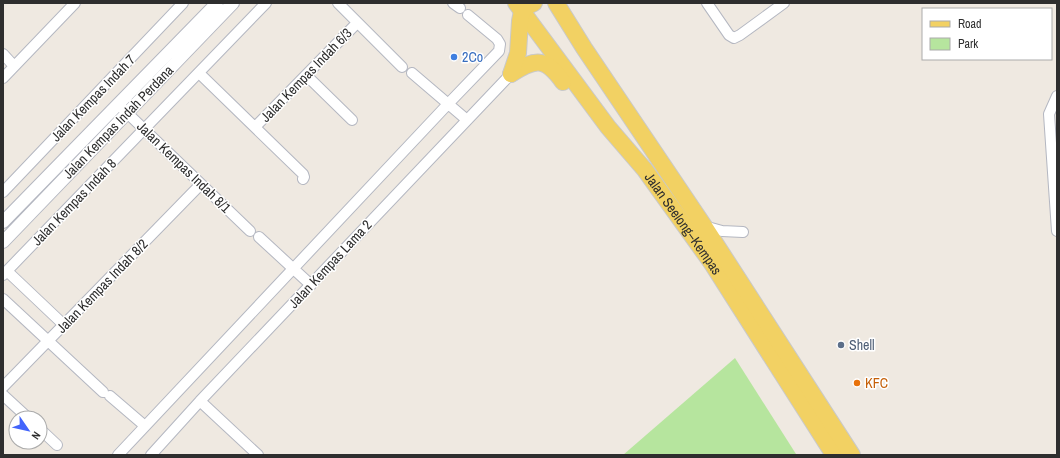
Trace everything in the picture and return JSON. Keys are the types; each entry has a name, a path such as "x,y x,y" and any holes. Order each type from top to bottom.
{"main road":[{"name":"Jalan Seelong–Kempas","path":"548,3 559,8 584,48 704,226 852,455"},
{"name":"Jalan Seelong–Kempas","path":"524,6 608,127 645,170 711,262 834,455"},
{"path":"511,74 518,53 520,21 524,6"},
{"path":"511,74 533,62 547,65 554,70 571,92 608,127"}],"street":[{"name":"Jalan Kempas Indah 7","path":"3,192 183,3"},
{"name":"Jalan Kempas Indah Perdana","path":"3,222 216,3"},
{"name":"Jalan Kempas Indah Perdana","path":"3,242 233,3"},
{"name":"Jalan Kempas Indah 8","path":"5,273 266,3"},
{"path":"338,3 402,68"},
{"path":"708,3 729,35 734,38 784,3"},
{"path":"3,78 71,4"},
{"path":"118,455 499,51 500,44 498,39 468,15"},
{"name":"Jalan Kempas Indah 6/3","path":"255,127 357,23"},
{"path":"3,54 14,66"},
{"path":"199,73 303,174 303,179"},
{"path":"412,73 467,120"},
{"name":"Jalan Kempas Lama 2","path":"151,455 200,401 511,74"},
{"path":"306,75 352,120"},
{"path":"1057,96 1049,114 1057,231"},
{"name":"Jalan Kempas Indah 8/1","path":"117,104 310,285"},
{"name":"Jalan Kempas Indah 8/2","path":"3,388 201,184"},
{"path":"704,226 722,231 742,232"},
{"path":"5,273 64,325"},
{"path":"3,299 106,394 145,426"},
{"path":"3,395 19,410"},
{"path":"200,401 258,455"},
{"path":"48,437 57,445"}],"green space":[{"path":"735,358 796,454 795,455 623,455"}],"place":[{"name":"2Co","path":"454,57"},
{"name":"Shell","path":"841,345"},
{"name":"KFC","path":"857,383"}]}
